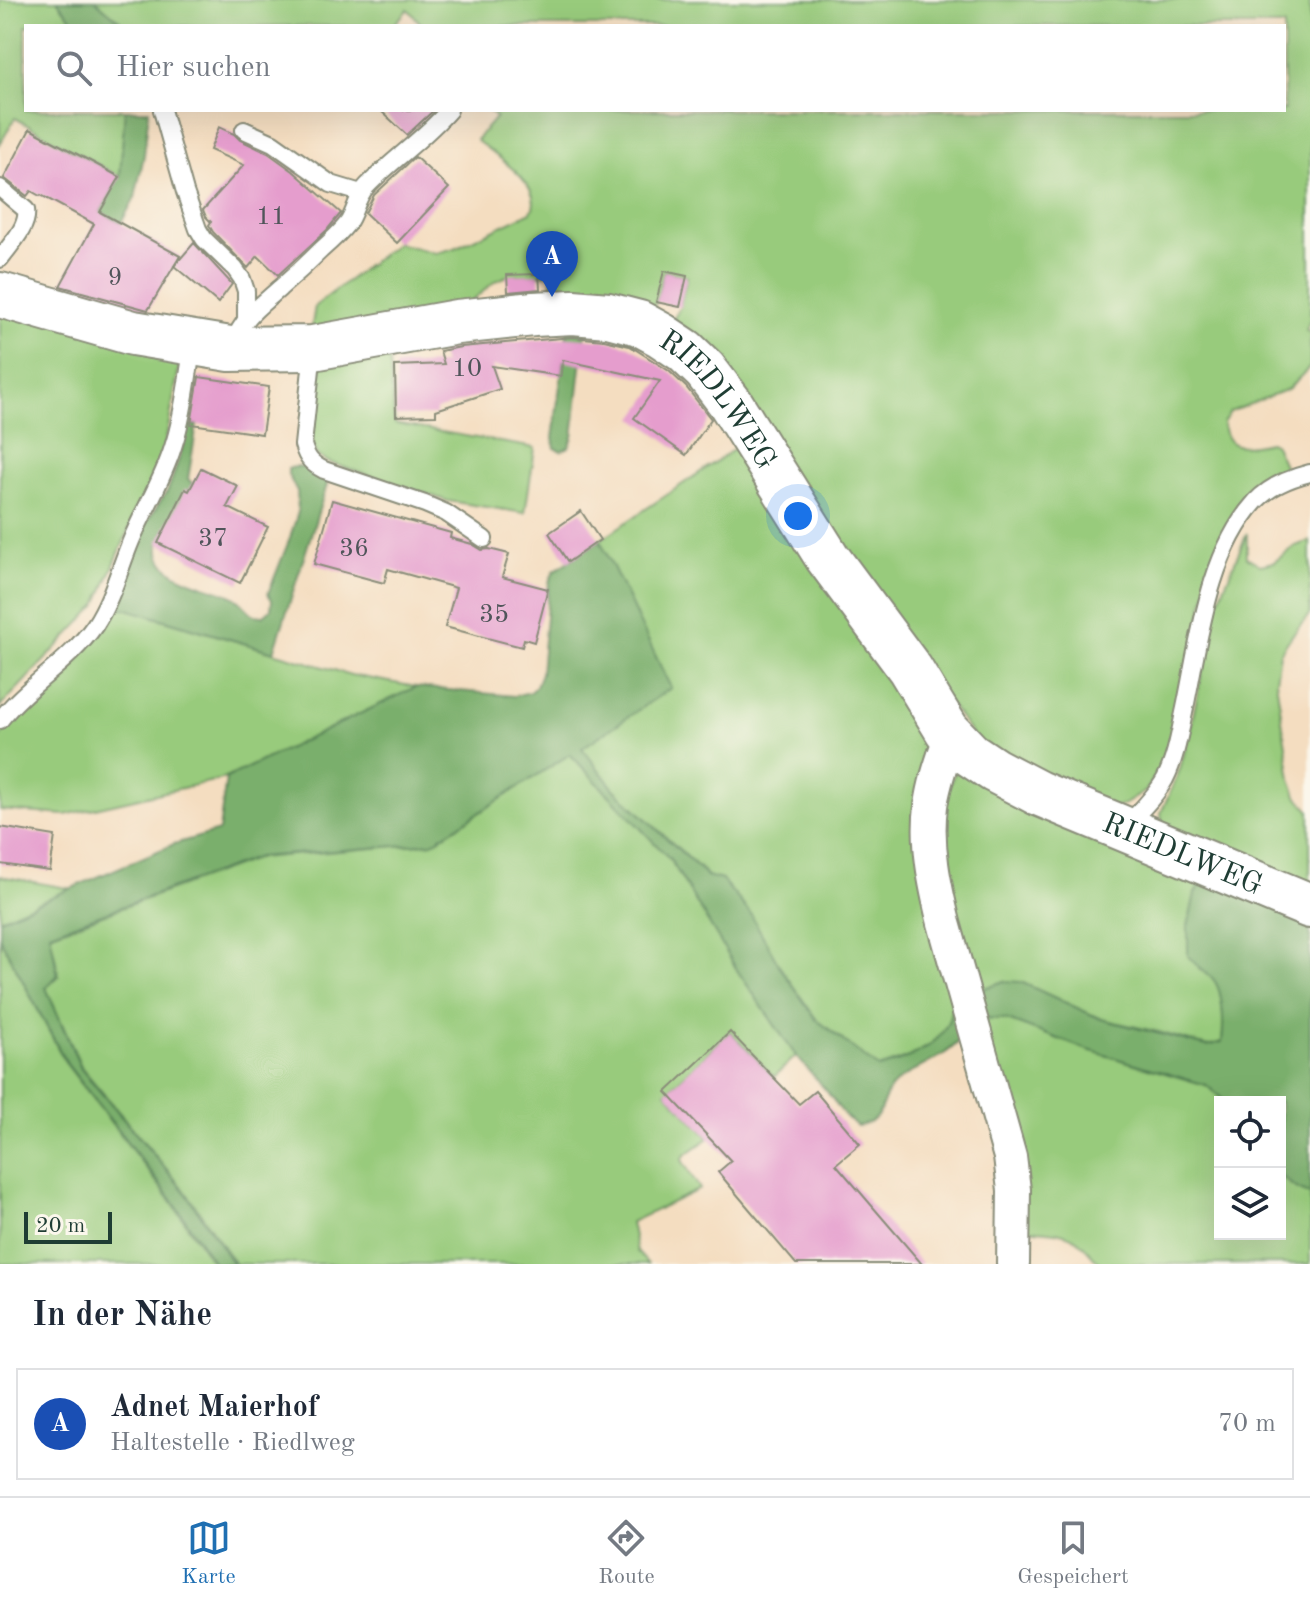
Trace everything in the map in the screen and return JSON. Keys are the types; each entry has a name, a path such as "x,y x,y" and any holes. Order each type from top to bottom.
{"street":[{"name":"RIEDLWEG","path":"0,295 133,333 223,337 313,348 457,322 534,314 573,312 608,315 639,323 685,351 705,370 731,404 827,557 910,669 951,734 970,754 1038,793 1310,906"},
{"path":"951,734 930,808 935,886 1010,1157 1014,1190 1008,1260"}],"lane":[{"path":"0,720 67,657 93,627 112,597 136,528 246,291 235,269 198,229 163,112"},
{"path":"223,337 288,282 343,229 361,193 447,112"},
{"path":"244,130 273,143 331,184 361,193"},
{"path":"0,188 26,210 27,217 0,259"},
{"path":"313,348 303,445 312,465 446,513 484,539"},
{"path":"1124,828 1149,802 1165,779 1180,730 1205,610 1215,575 1233,534 1257,501 1274,487 1310,473"}],"green space":[{"path":"0,0 57,0 75,24 24,24 24,112 125,112 120,177 15,118 0,144"},
{"path":"57,0 95,0 124,24 75,24"},
{"path":"95,0 1310,0 1310,319 1306,331 1310,332 1310,367 1288,389 1230,412 1223,423 1228,440 1233,444 1246,446 1270,442 1275,445 1286,470 1268,478 1247,496 1216,553 1172,737 1146,791 1112,808 989,757 669,327 680,307 687,276 664,271 650,316 553,302 552,274 507,276 494,282 464,308 310,337 315,306 397,243 436,253 455,248 531,212 534,202 532,192 525,182 476,140 496,117 490,112 1286,112 1286,24 421,24 408,9 395,24 124,24"},
{"path":"125,112 149,112 135,198 121,223 100,212 120,176"},
{"path":"0,303 182,352 163,456 97,605 0,707"},
{"path":"584,323 618,330 648,341 675,357 701,381 649,347 621,337 589,332 584,341 573,437 569,447 561,451 555,448 553,438 567,333 569,324"},
{"path":"388,347 395,424 535,448 525,513 448,501 323,460 317,455 313,448 311,424 322,365"},
{"path":"186,424 197,425 188,479 193,484 161,539 160,556 173,572 234,597 254,615 263,616 271,609 272,600 268,594 298,512 297,491 288,469 303,468 326,478 327,485 274,652 117,606 129,561 143,528 168,490 180,456"},
{"path":"745,442 930,725 930,755 955,993 947,1024 935,1040 907,1058 878,1068 816,1019 708,876 614,789 581,747 670,688 600,540"},
{"path":"1247,533 1247,557 1260,565 1274,562 1295,546 1310,541 1310,614 1280,653 1276,681 1291,779 1298,798 1310,811 1310,898 1162,823 1161,813 1180,769 1191,726 1215,609"},
{"path":"600,540 671,688 582,748 614,789 707,876 722,880 750,913 782,970 816,1019 878,1068 907,1058 935,1040 949,1020 955,993 961,1039 946,1053 897,1082 886,1096 878,1115 867,1124 857,1126 845,1116 796,1056 739,973 670,859 570,754 432,843 258,857 50,933 58,975 46,988 81,1069 186,1193 233,1264 215,1264 170,1197 67,1064 0,938 0,919 174,844 219,831 226,778 416,687 514,696 530,692 541,673 549,582 554,571"},
{"path":"117,606 351,675 416,687 226,778 65,815 0,810 0,737 15,715 96,639"},
{"path":"570,754 670,859 739,973 796,1056 774,1077 730,1032 666,1092 709,1138 682,1160 700,1189 631,1222 637,1252 648,1264 235,1264 186,1192 82,1068 46,988 59,976 50,934 258,858 432,843"},
{"path":"955,770 1208,873 1199,969 1212,977 1218,987 1223,1011 1222,1042 1207,1046 1101,1019 1021,982 973,992 949,914 939,816"},
{"path":"1208,873 1310,913 1310,1195 1286,1180 1286,1096 1219,1096 1206,1085 1088,1050 1005,1019 979,1018 973,992 1004,981 1021,982 1101,1019 1207,1046 1222,1042 1219,990 1212,978 1188,956 1188,926 1195,893"},
{"path":"0,876 72,889 0,919"},
{"path":"0,938 66,1064 168,1197 213,1264 0,1264"},
{"path":"979,1018 1005,1019 1088,1050 1206,1085 1219,1096 1214,1096 1214,1240 1286,1240 1286,1180 1310,1195 1310,1264 1101,1264 1072,1237 1051,1231 1021,1229"}],"building":[{"path":"382,112 432,112 407,135"},
{"path":"219,127 268,153 341,213 278,275 258,256 248,268 213,232 203,210 244,165 210,150"},
{"path":"30,129 120,177 100,212 180,256 148,310 60,286 94,224 41,195 31,191 27,196 4,178"},
{"path":"415,157 449,188 397,243 365,213 374,195"},
{"path":"194,243 232,284 218,303 174,266"},
{"path":"664,271 687,276 680,307 656,302"},
{"path":"539,274 540,289 508,292 507,275"},
{"path":"573,337 630,346 669,371 686,387 711,419 686,455 634,418 660,381 563,360 561,376 492,366 500,389 436,410 436,415 396,416 395,366 444,364 440,351 461,347"},
{"path":"199,377 269,387 262,434 191,424"},
{"path":"201,468 238,486 227,507 268,527 240,583 158,543 185,489 189,491"},
{"path":"332,500 451,533 450,538 482,550 509,554 502,577 548,589 534,642 524,639 522,647 445,627 456,588 388,569 384,583 314,564"},
{"path":"581,511 600,540 568,562 549,533"},
{"path":"0,827 55,836 50,871 0,864"},
{"path":"730,1032 799,1104 815,1091 860,1144 836,1164 922,1264 796,1264 718,1172 731,1161 666,1092"}],"place":[{"name":"Adnet Maierhof","path":"552,297"}]}
